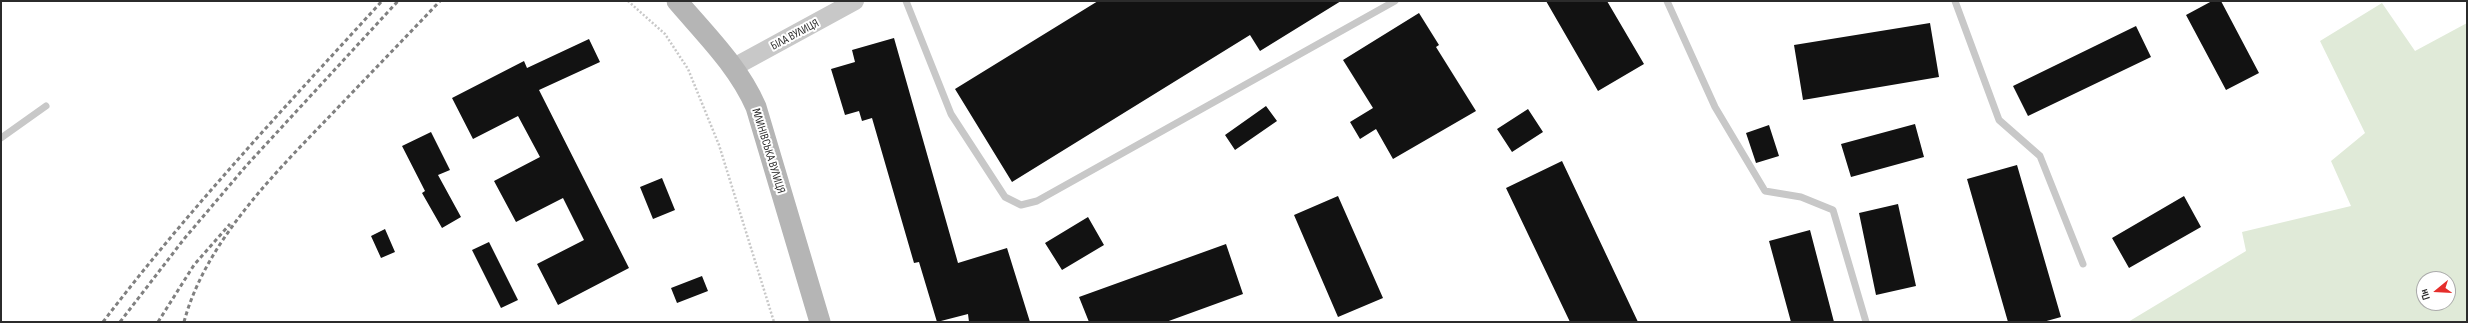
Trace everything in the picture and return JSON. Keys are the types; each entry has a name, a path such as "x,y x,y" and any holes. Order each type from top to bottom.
{"main road":[{"name":"МЛИНІВСЬКА ВУЛИЦЯ","path":"677,1 734,67 746,84 756,108 820,322"}],"street":[{"name":"БІЛА ВУЛИЦЯ","path":"734,67 855,1"}],"lane":[{"path":"906,1 951,114 1005,196 1021,205 1036,201 1395,1"},
{"path":"1667,1 1715,108 1765,192 1801,198 1832,210 1866,322"},
{"path":"1955,1 1999,120 2040,156 2083,264"},
{"path":"1,138 46,106"}],"path":[{"path":"628,1 664,34 688,69 719,145 774,322"}],"green space":[{"path":"2382,3 2415,51 2467,23 2467,322 2128,322 2246,251 2242,232 2351,206 2331,161 2365,133 2320,41"}],"building":[{"path":"1098,1 1341,1 1260,51 1250,35 1012,182 955,89"},
{"path":"1546,1 1607,1 1644,64 1598,91"},
{"path":"2212,1 2221,1 2259,73 2226,90 2186,15"},
{"path":"1419,13 1439,45 1436,47 1476,111 1393,159 1376,129 1360,139 1350,122 1373,108 1343,60"},
{"path":"1930,23 1939,77 1803,100 1794,45"},
{"path":"2136,26 2151,57 2028,116 2013,86"},
{"path":"894,38 958,263 1007,248 1030,322 969,322 968,314 937,322 919,262 914,263 872,118 862,121 859,111 845,115 831,69 855,62 852,50"},
{"path":"589,39 600,62 539,90 629,268 558,305 537,264 584,240 563,198 516,222 494,181 540,157 518,116 473,139 452,98 524,61 527,68"},
{"path":"1266,106 1277,121 1235,150 1225,135"},
{"path":"1528,109 1543,132 1512,152 1497,129"},
{"path":"1915,124 1924,157 1851,177 1841,144"},
{"path":"1769,125 1779,156 1756,163 1746,133"},
{"path":"431,132 450,170 438,175 461,217 442,228 422,193 425,191 402,146"},
{"path":"1562,161 1638,322 1570,322 1506,188"},
{"path":"2017,165 2061,317 2043,322 2008,322 1967,179"},
{"path":"662,178 675,210 653,219 640,187"},
{"path":"1338,196 1383,298 1338,317 1294,215"},
{"path":"2184,196 2201,227 2129,268 2112,238"},
{"path":"1898,204 1916,286 1876,295 1859,213"},
{"path":"1088,217 1104,245 1062,270 1045,243"},
{"path":"385,229 395,252 381,258 371,236"},
{"path":"1810,230 1834,322 1791,322 1769,241"},
{"path":"489,242 518,300 501,308 472,250"},
{"path":"1226,244 1243,294 1166,322 1089,322 1079,297"},
{"path":"702,276 708,291 677,303 671,288"}],"railway":[{"path":"103,322 169,239 204,198 382,1"},
{"path":"120,322 184,239 246,166 398,1"},
{"path":"184,322 194,293 208,265 224,238 243,212 285,163 440,1"},
{"path":"158,322 194,265 230,224"}]}
